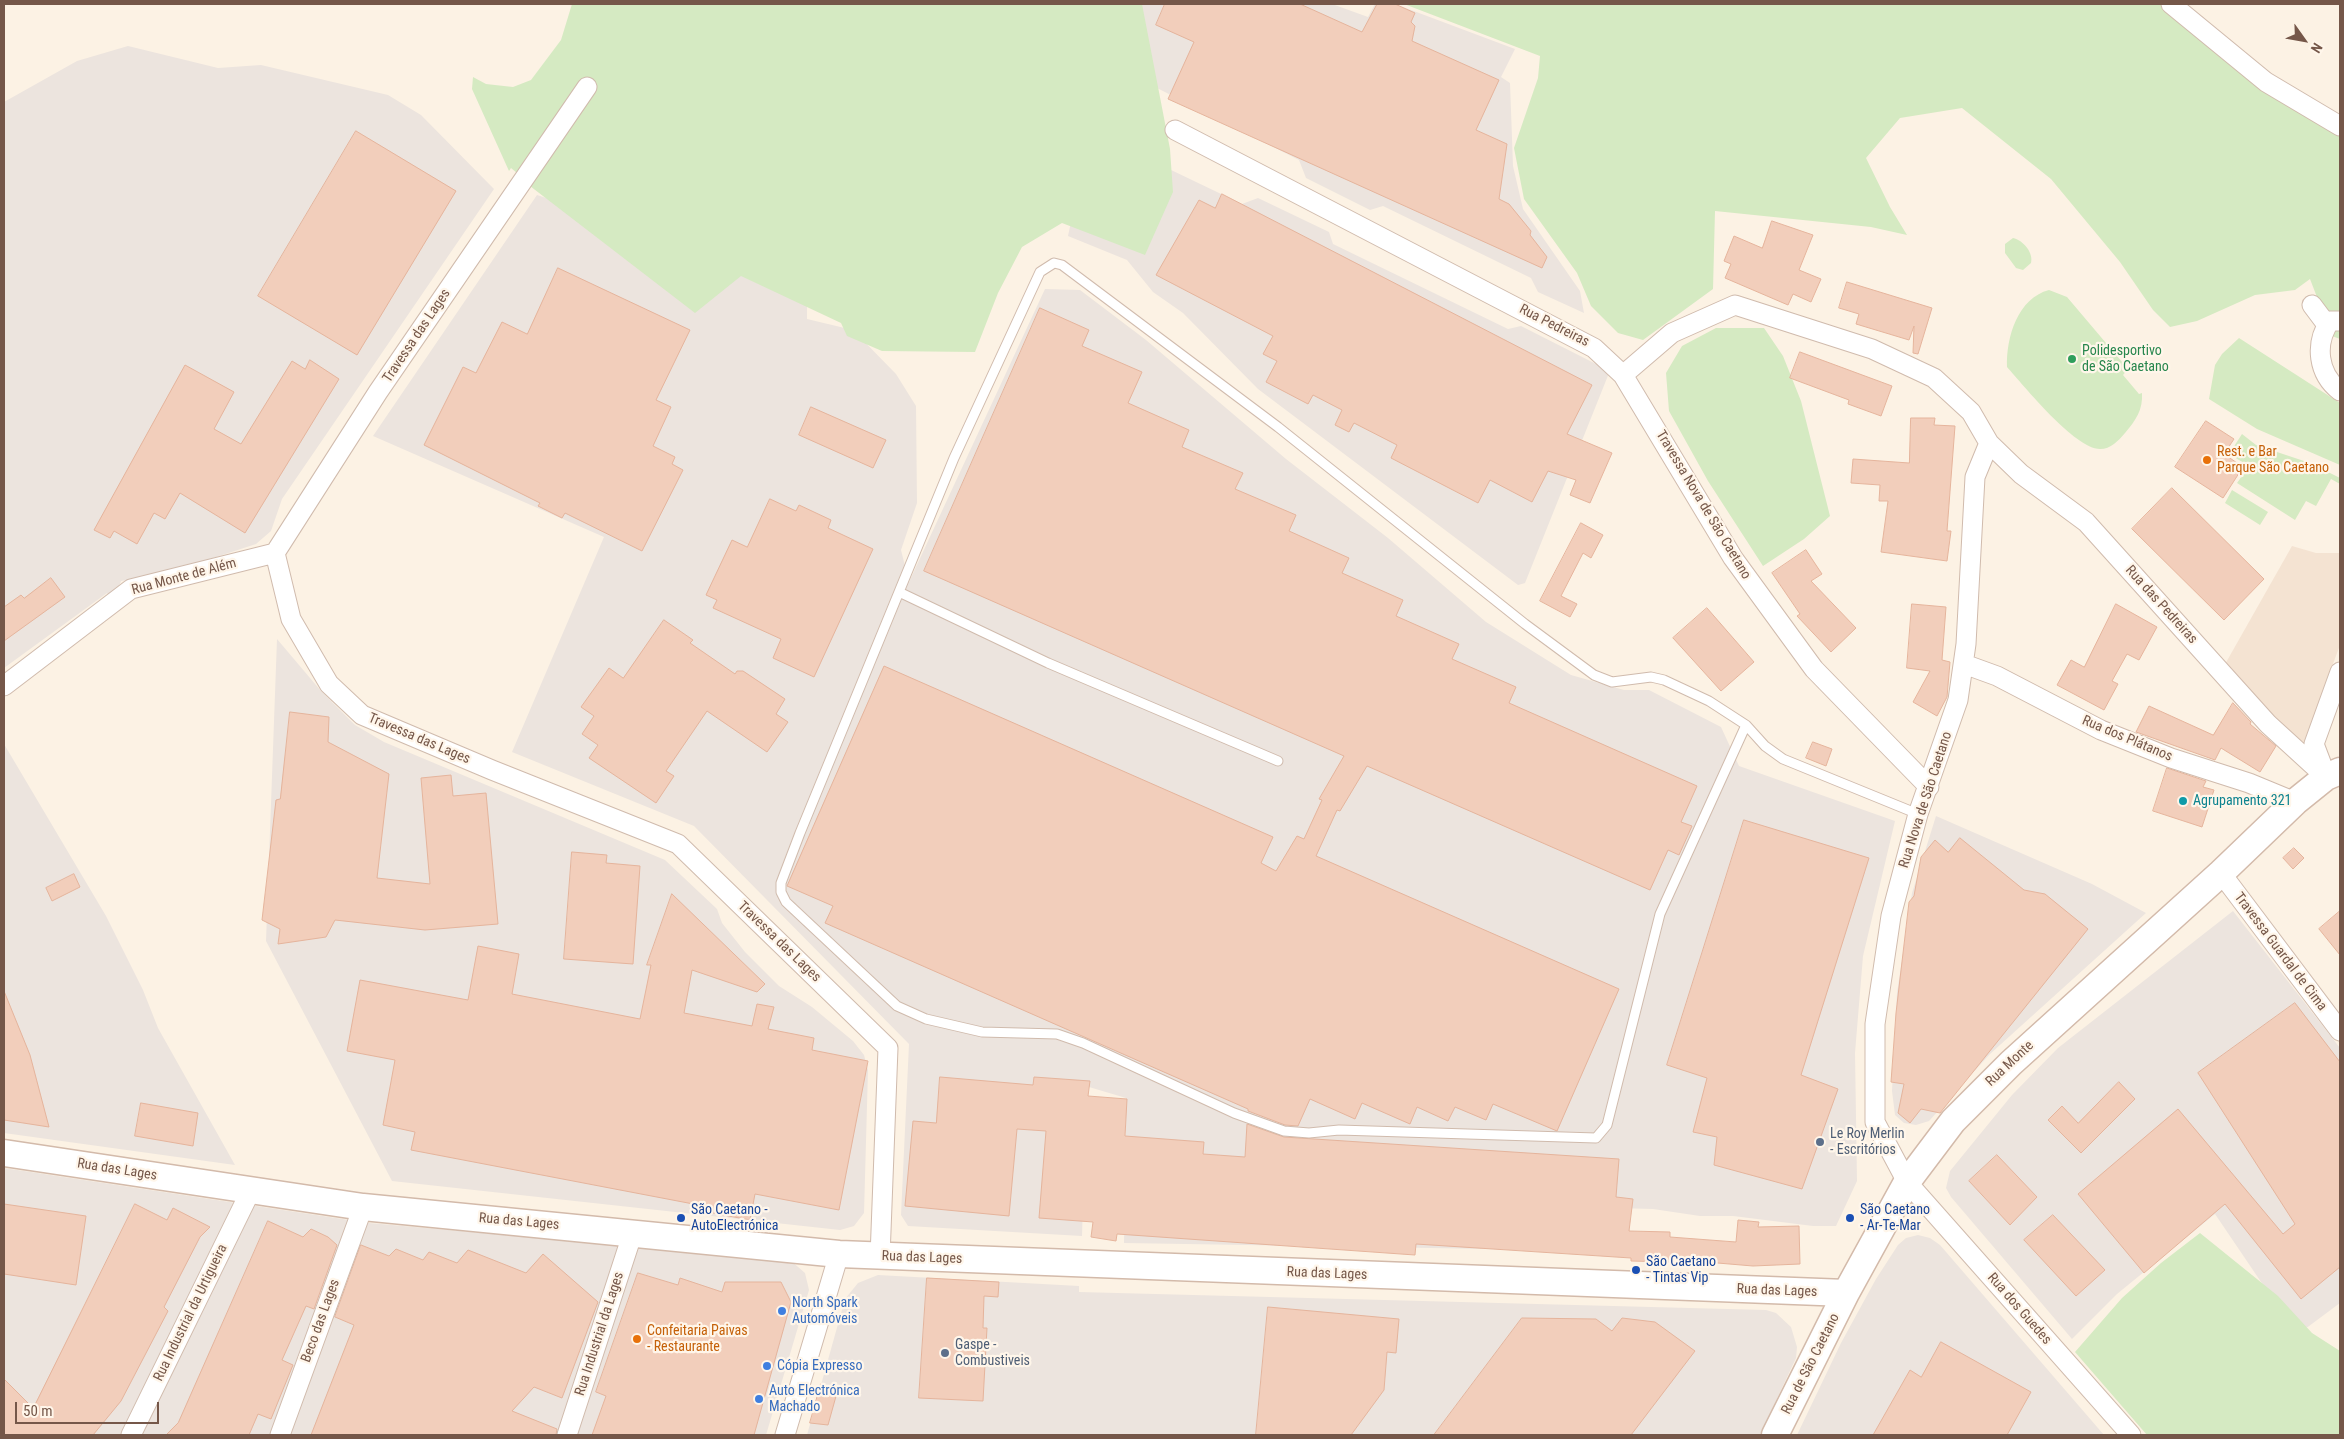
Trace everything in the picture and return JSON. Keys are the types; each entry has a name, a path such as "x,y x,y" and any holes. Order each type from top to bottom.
{"main road":[{"name":"Rua Monte","path":"1846,1293 1907,1182 1952,1121 1984,1088 2295,802 2333,774"},
{"name":"Rua das Lages","path":"4,1153 362,1207 633,1232 840,1254 1846,1293"},
{"name":"Rua de São Caetano","path":"1775,1435 1846,1293"}],"street":[{"path":"2171,4 2266,82 2340,126"},
{"name":"Travessa das Lages","path":"587,87 378,392 275,553 291,619 329,684 362,714 492,770 678,844 888,1048 880,1256"},
{"name":"Rua Pedreiras","path":"1175,130 1594,348 1624,375"},
{"path":"1624,375 1672,333 1735,305 1872,349 1934,378 1971,412 1989,443"},
{"path":"2312,305 2334,323 2322,333 2320,358 2330,383 2340,391"},
{"name":"Travessa Nova de São Caetano","path":"1624,375 1733,558 1814,669 1929,787"},
{"name":"Rua Nova de São Caetano","path":"1907,1182 1875,1122 1875,1024 1891,916 1918,814 1958,700 1964,664 1975,477 1989,443"},
{"name":"Rua das Pedreiras","path":"1989,443 2021,474 2086,522 2268,724 2333,774"},
{"name":"Rua Monte de Além","path":"4,686 131,588 275,553"},
{"name":"Rua dos Plátanos","path":"1964,664 1997,676 2101,730 2171,758 2248,783 2295,802"},
{"path":"2333,774 2314,744 2340,672"},
{"name":"Travessa Guardal de Cima","path":"2220,873 2340,1031"},
{"name":"Rua dos Guedes","path":"1907,1182 2131,1435"},
{"name":"Rua Industrial da Urtigueira","path":"131,1435 251,1190"},
{"name":"Beco das Lages","path":"280,1435 362,1207"},
{"name":"Rua Industrial da Lages","path":"567,1435 633,1232"},
{"path":"785,1435 840,1254"}],"lane":[{"path":"1746,725 1660,914 1607,1125 1596,1138 1340,1130 1284,1132 1234,1113 1083,1042 1057,1034 982,1032 926,1018 897,1006 786,902 781,892 781,883 954,458 1040,272 1054,264 1062,265 1278,426 1525,624 1594,675 1612,682 1651,677 1664,680 1709,701 1746,725 1765,746 1783,759 1918,814"},
{"path":"899,592 1048,663 1278,761"}],"shaded area":[{"path":"1142,4 1332,4 1368,17 1375,4 1395,4 1515,49 1501,77 1510,83 1513,166 1523,209 1580,291 1584,313 1538,292 1531,278 1383,206 1370,210 1306,178 1299,160 1157,88 1169,169 1242,204 1258,198 1329,232 1333,244 1508,329 1521,326 1598,365 1609,373 1525,583 1518,585 1258,389 1183,313 1153,292 1127,260 1068,236 1098,95"},
{"path":"128,46 218,68 261,65 388,95 421,115 494,189 282,499 271,531 256,544 164,574 121,581 117,592 109,597 107,593 4,668 4,102 77,61"},
{"path":"537,195 632,226 807,246 807,319 853,330 896,374 916,406 917,503 901,550 909,582 1045,289 1080,290 1146,340 1286,459 1388,538 1486,622 1571,675 1624,690 1649,690 1721,727 1739,766 1895,821 1863,956 1855,1053 1857,1181 1836,1226 1813,1226 1733,1216 1700,1216 1653,1209 1615,1208 1614,1251 1124,1243 1126,1098 1089,1087 1086,1100 1082,1236 908,1226 901,1215 909,1044 694,826 512,752 604,537 373,436"},
{"path":"2292,546 2316,553 2340,553 2340,645 2304,742 2288,735 2224,666"},
{"path":"277,639 321,691 355,725 384,742 665,860 717,909 722,923 745,952 779,986 812,1007 853,1041 864,1055 868,1070 864,1213 854,1226 840,1230 392,1181 266,941"},
{"path":"4,744 106,916 143,990 158,1028 235,1165 4,1133"},
{"path":"1936,816 2092,884 2146,913 1990,1054 1929,1121 1916,1125 1904,1123 1895,1115 1892,1091 1897,993 1912,893"},
{"path":"2233,911 2340,1048 2340,1303 2297,1335 2215,1214 2117,1294 2072,1339 1951,1197 1946,1188 1950,1171 2012,1095 2058,1048"},
{"path":"4,1168 369,1223 790,1260 805,1273 809,1290 766,1435 4,1435"},
{"path":"1918,1235 1930,1238 1940,1245 2104,1435 1797,1435 1841,1343 1876,1279 1898,1245 1906,1238"},
{"path":"878,1275 1079,1286 1079,1292 1766,1310 1776,1313 1791,1327 1797,1347 1796,1358 1760,1435 807,1435 845,1299 858,1283"}],"green space":[{"path":"572,4 1142,4 1170,149 1173,192 1145,255 1062,223 1022,247 998,293 975,352 882,351 847,336 841,323 741,276 695,313 517,176 517,173 511,168 509,171 472,89 473,77 486,84 513,87 531,80 561,40"},
{"path":"1404,4 2171,4 2340,126 2340,339 2332,336 2310,279 2295,290 2255,295 2197,321 2170,327 2153,310 2120,262 2051,179 1962,108 1900,118 1866,158 1890,207 1907,235 1871,227 1715,211 1713,289 1643,340 1618,333 1591,306 1577,273 1524,199 1514,148 1538,78 1540,56"},
{"path":"2013,238 2024,244 2031,255 2031,263 2023,270 2016,268 2005,253 2005,244"},
{"path":"2049,290 2067,297 2128,369 2123,375 2139,394 2142,393 2140,410 2135,419 2120,439 2108,448 2100,449 2077,439 2050,415 2007,367 2009,343 2016,320 2029,301 2038,294"},
{"path":"1716,328 1764,328 1783,356 1801,401 1830,516 1804,539 1763,566 1708,481 1669,411 1666,373 1682,346"},
{"path":"2239,338 2340,403 2340,465 2257,429 2209,399 2215,365 2222,354"},
{"path":"2242,434 2256,445 2310,463 2340,478 2340,484 2331,479 2316,506 2306,501 2295,520 2237,483 2249,466 2229,454"},
{"path":"2232,490 2268,512 2260,525 2225,503"},
{"path":"2200,1233 2278,1296 2312,1333 2340,1351 2340,1435 2147,1435 2075,1352 2122,1298 2161,1263"}],"building":[{"path":"1165,4 1300,4 1362,32 1377,4 1395,4 1415,13 1411,22 1415,26 1412,41 1499,80 1476,130 1507,144 1499,199 1509,204 1531,231 1530,235 1547,257 1542,268 1168,99 1194,42 1156,25"},
{"path":"356,131 456,191 357,355 258,296"},
{"path":"1222,194 1592,385 1567,434 1612,453 1590,503 1570,495 1576,480 1548,471 1532,502 1490,480 1478,503 1391,458 1397,445 1354,423 1349,432 1335,425 1342,410 1313,395 1308,404 1266,382 1277,361 1263,354 1273,336 1156,275 1199,200 1215,208"},
{"path":"1772,221 1813,235 1799,270 1821,279 1811,302 1793,294 1788,305 1725,278 1731,264 1724,261 1734,236 1762,248"},
{"path":"558,268 690,330 656,400 671,407 653,446 675,457 672,464 683,470 642,551 565,513 562,518 538,506 540,503 424,445 463,367 476,373 502,322 527,334"},
{"path":"1847,282 1932,308 1918,354 1913,353 1914,326 1909,340 1856,324 1859,314 1839,308"},
{"path":"1040,308 1089,330 1082,346 1142,372 1128,403 1189,430 1182,447 1243,473 1235,489 1296,515 1289,531 1349,558 1342,573 1403,600 1396,616 1459,644 1452,659 1516,687 1509,703 1697,786 1681,822 1692,826 1679,855 1668,850 1650,890 1367,766 1340,811 1337,810 1316,856 1619,989 1557,1131 1493,1104 1486,1120 1455,1107 1448,1121 1417,1107 1410,1124 1362,1103 1355,1119 1310,1099 1298,1126 1285,1125 1248,1111 1248,1109 825,923 833,906 787,886 884,666 1273,837 1261,863 1276,871 1297,836 1304,839 1322,800 1319,799 1344,756 924,571"},
{"path":"1800,352 1892,386 1881,416 1848,404 1849,400 1790,378"},
{"path":"310,360 339,379 245,533 180,493 165,519 154,513 137,544 114,531 110,538 94,530 185,365 234,392 214,429 241,444 292,361 305,369"},
{"path":"811,407 886,440 873,468 799,435"},
{"path":"1911,418 1935,418 1934,425 1955,426 1947,531 1951,531 1947,561 1881,552 1888,501 1879,501 1880,485 1851,483 1853,459 1909,463"},
{"name":"Rest. e Bar Parque São Caetano","path":"2206,421 2234,439 2224,454 2243,467 2223,498 2175,467"},
{"path":"2172,488 2264,579 2224,620 2132,529"},
{"path":"770,499 796,511 799,505 831,520 828,528 873,549 814,677 773,658 781,639 713,608 717,600 706,595 732,540 747,547"},
{"path":"1581,523 1603,535 1591,558 1583,553 1561,596 1577,604 1570,617 1540,601"},
{"path":"1806,550 1822,574 1811,581 1856,628 1831,652 1797,616 1800,614 1772,573"},
{"path":"51,578 65,597 4,641 4,607 21,595 24,598"},
{"path":"1912,604 1946,607 1942,660 1950,662 1947,697 1937,716 1913,702 1930,671 1907,668"},
{"path":"2116,604 2157,627 2139,660 2127,654 2112,681 2118,684 2104,710 2057,685 2071,660 2084,667"},
{"path":"1707,608 1754,662 1721,691 1673,638"},
{"path":"664,620 693,640 690,643 735,674 737,671 743,671 785,699 776,714 788,722 767,752 707,711 666,771 674,776 656,803 589,758 598,745 582,734 594,716 581,707 609,668 623,678"},
{"path":"2233,703 2251,722 2250,724 2276,746 2260,772 2221,748 2215,760 2136,732 2149,706 2213,735"},
{"path":"290,712 329,717 328,742 389,774 377,878 430,884 421,778 451,775 453,796 486,793 498,924 425,930 335,920 326,937 278,944 280,929 262,920 276,800 280,799"},
{"path":"1813,742 1832,749 1826,766 1806,758"},
{"name":"Agrupamento 321","path":"2167,768 2206,781 2203,787 2214,790 2202,827 2153,811"},
{"path":"1744,820 1869,858 1801,1075 1838,1089 1802,1189 1714,1165 1717,1137 1693,1132 1707,1078 1667,1065"},
{"path":"1960,838 2024,890 2045,894 2088,929 1940,1113 1921,1109 1910,1123 1898,1113 1904,1084 1891,1082 1896,1013 1909,902 1914,896 1921,857 1935,840 1948,852"},
{"path":"2294,848 2304,858 2293,869 2283,858"},
{"path":"572,852 607,855 606,863 640,866 633,964 564,959"},
{"path":"74,874 80,887 52,901 46,888"},
{"path":"672,894 765,984 757,992 692,970 684,1013 752,1026 757,1004 774,1007 768,1029 814,1038 812,1050 868,1061 839,1210 755,1194 750,1220 708,1212 709,1207 411,1150 415,1132 383,1125 395,1060 347,1051 360,980 468,1000 478,946 519,954 512,994 640,1019 651,965 647,965"},
{"path":"2340,911 2340,955 2319,929"},
{"path":"4,991 30,1055 49,1127 4,1120"},
{"path":"2295,1003 2340,1062 2340,1267 2301,1299 2225,1204 2144,1273 2078,1194 2178,1109 2283,1234 2295,1224 2198,1073"},
{"path":"940,1077 1033,1085 1034,1077 1090,1081 1088,1096 1127,1099 1125,1136 1204,1142 1203,1154 1245,1157 1247,1124 1284,1137 1619,1159 1616,1197 1633,1199 1629,1231 1670,1232 1670,1237 1736,1242 1738,1220 1759,1222 1758,1227 1799,1226 1800,1264 1753,1266 1670,1259 1670,1262 1631,1261 1631,1258 1416,1244 1415,1255 1117,1234 1116,1241 1091,1237 1093,1222 1039,1218 1046,1131 1017,1129 1009,1216 905,1206 913,1121 936,1123"},
{"path":"2119,1082 2135,1099 2081,1153 2048,1120 2062,1106 2078,1123"},
{"path":"141,1103 198,1113 193,1146 135,1136"},
{"path":"1997,1155 2037,1197 2010,1225 1969,1181"},
{"path":"4,1204 86,1216 76,1285 4,1274"},
{"path":"135,1204 167,1220 173,1208 210,1227 200,1237 164,1307 168,1311 121,1401 93,1435 4,1435 4,1379 33,1408"},
{"path":"2053,1215 2105,1270 2076,1296 2024,1240"},
{"path":"268,1221 303,1237 311,1229 328,1237 337,1245 314,1309 306,1306 282,1360 293,1365 271,1419 258,1414 249,1435 166,1435 178,1423"},
{"path":"361,1245 389,1256 396,1249 423,1260 429,1252 457,1263 468,1250 526,1273 543,1254 598,1302 562,1398 534,1387 512,1411 557,1429 556,1435 311,1435 354,1325 335,1317"},
{"path":"638,1273 678,1285 680,1278 722,1292 725,1282 781,1282 791,1302 754,1435 592,1435 606,1396 596,1392"},
{"path":"927,1278 999,1282 998,1297 984,1296 983,1328 987,1328 983,1401 919,1398"},
{"path":"1268,1307 1399,1319 1396,1353 1387,1352 1384,1390 1351,1435 1256,1435"},
{"path":"1522,1318 1596,1319 1612,1331 1622,1318 1655,1322 1695,1351 1631,1435 1434,1435"},
{"path":"1941,1342 2031,1392 2007,1435 1873,1435 1910,1370 1921,1377"},
{"path":"821,1384 838,1389 828,1425 810,1423"}],"place":[{"name":"Polidesportivo de São Caetano","path":"2072,359"},
{"name":"Rest. e Bar Parque São Caetano","path":"2207,460"},
{"name":"Agrupamento 321","path":"2183,801"},
{"name":"Le Roy Merlin - Escritórios","path":"1820,1142"},
{"name":"São Caetano - AutoElectrónica","path":"681,1218"},
{"name":"São Caetano - Ar-Te-Mar","path":"1850,1218"},
{"name":"São Caetano - Tintas Vip","path":"1636,1270"},
{"name":"North Spark Automóveis","path":"782,1311"},
{"name":"Confeitaria Paivas - Restaurante","path":"637,1339"},
{"name":"Gaspe - Combustiveis","path":"945,1353"},
{"name":"Cópia Expresso","path":"767,1366"},
{"name":"Auto Electrónica Machado","path":"759,1399"}]}
